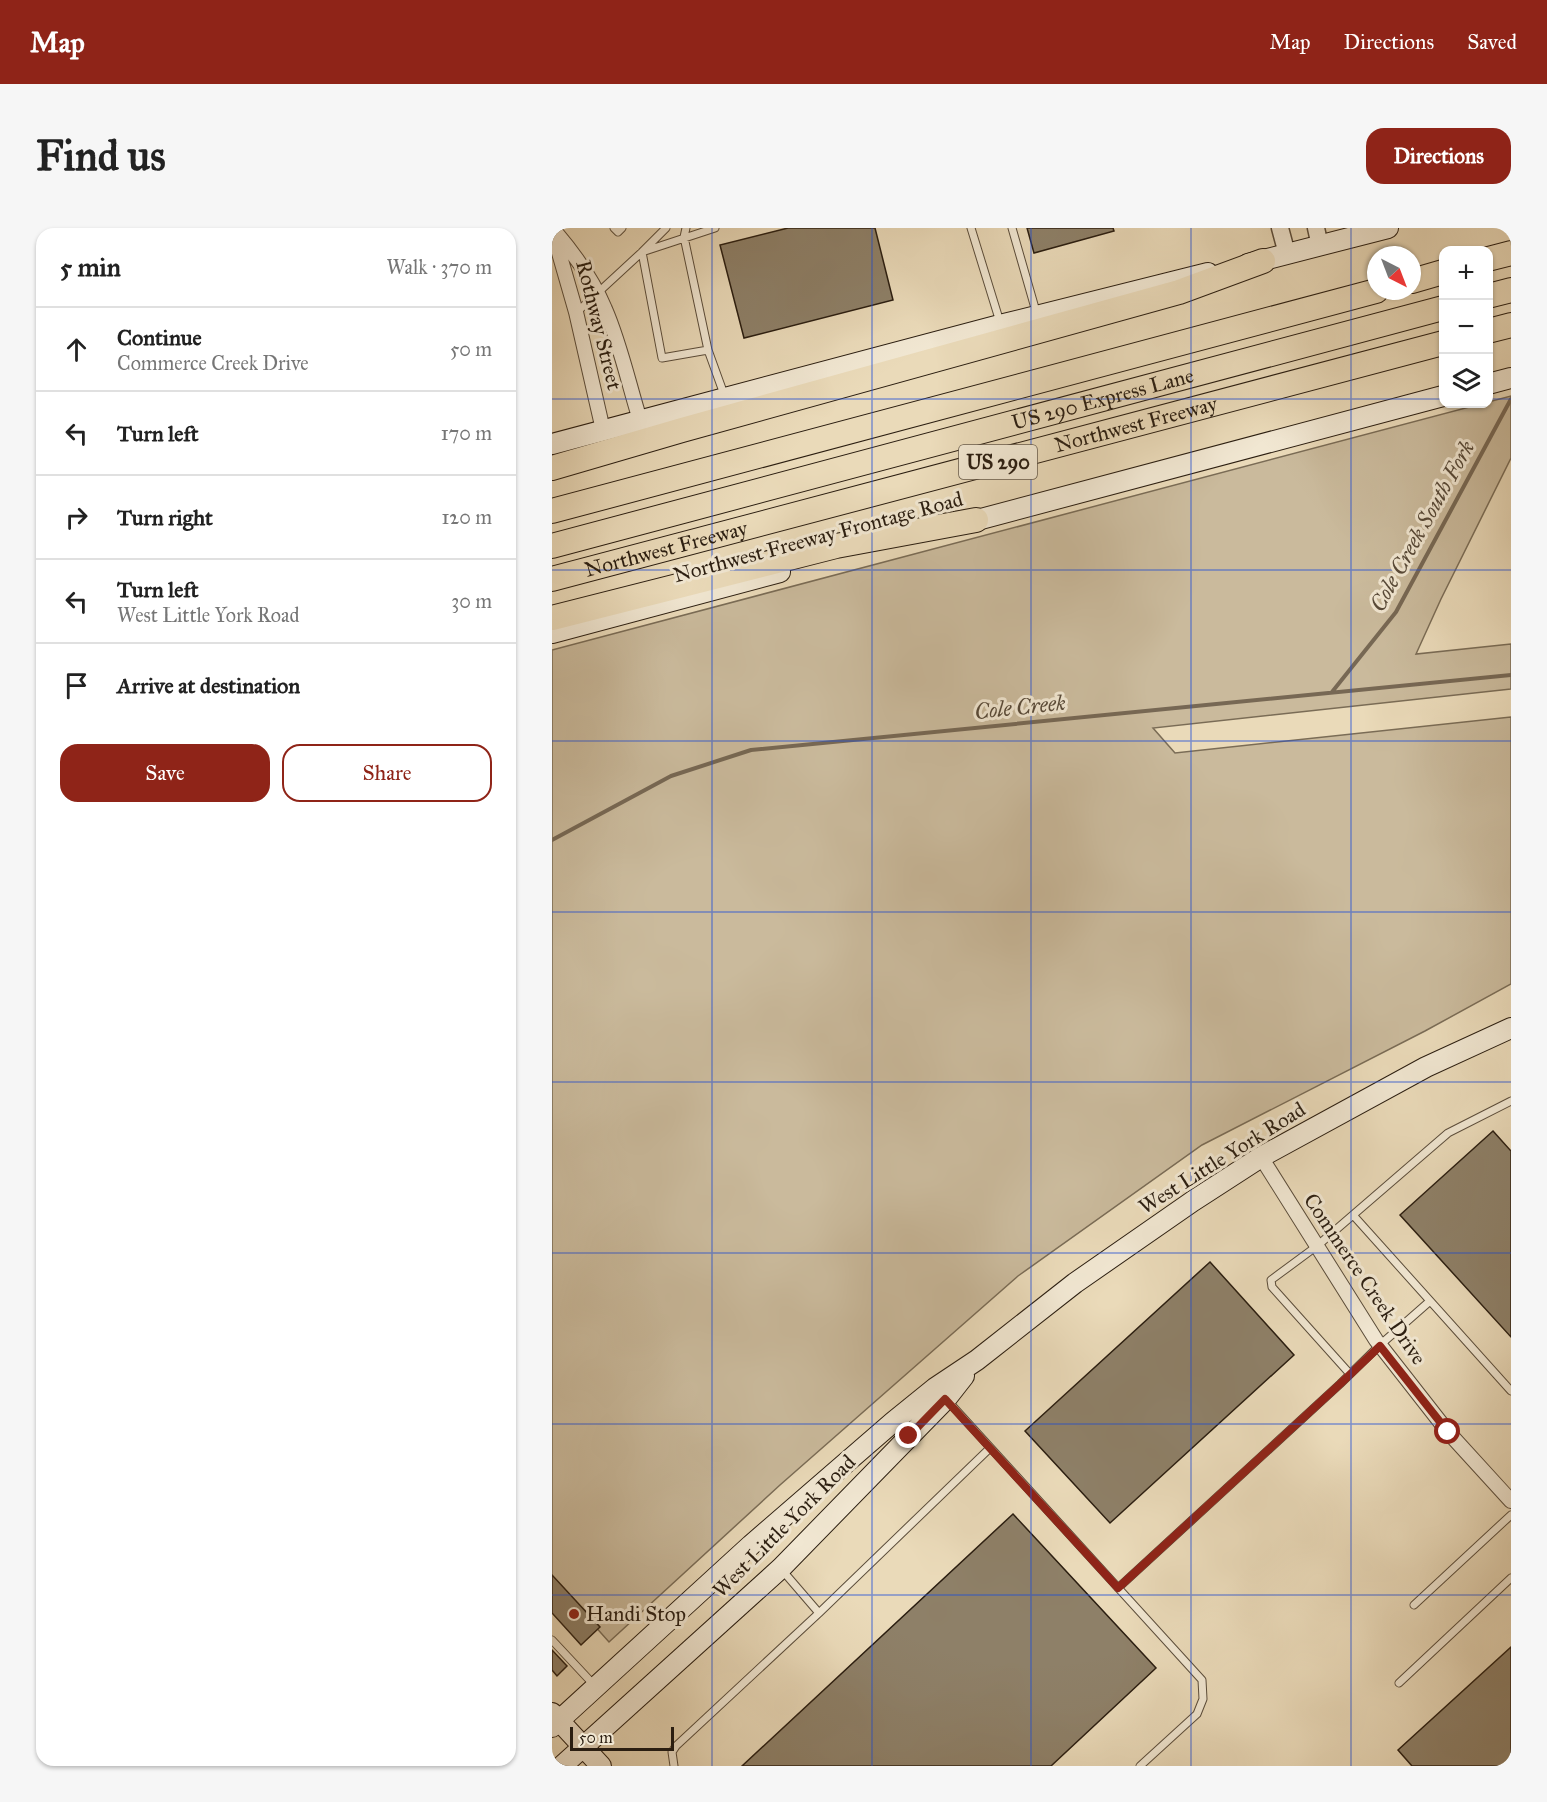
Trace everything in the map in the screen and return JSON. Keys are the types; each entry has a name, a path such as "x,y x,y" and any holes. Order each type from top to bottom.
{"highway":[{"path":"1493,258 1511,253"},
{"path":"552,468 1179,291 1263,261"},
{"path":"1421,278 1439,273"},
{"path":"1493,295 1511,290"},
{"path":"552,511 1367,293"},
{"name":"US 290 Express Lane","path":"552,546 1439,309"},
{"path":"1493,330 1511,325"},
{"name":"Northwest Freeway","path":"552,579 1439,344"},
{"path":"552,618 836,546 976,520"}],"main road":[{"path":"552,444 1174,280 1287,255 1318,237 1388,228"},
{"name":"Northwest Freeway Frontage Road","path":"552,633 1439,397"},
{"name":"West Little York Road","path":"555,1720 597,1688 751,1545 893,1422 1075,1283 1261,1157 1426,1067 1511,1028"},
{"name":"West Little York Road","path":"560,1766 781,1568 945,1399 977,1360"},
{"path":"555,1720 601,1766"},
{"path":"552,1759 560,1766"}],"street":[{"path":"1280,228 1287,255"},
{"name":"Rothway Street","path":"552,229 567,245 598,292 607,312 640,420"},
{"name":"Rothway Street","path":"552,229 576,312 603,430"},
{"name":"Commerce Creek Drive","path":"1261,1157 1380,1346 1448,1432 1511,1501"}],"lane":[{"path":"614,228 618,232 622,228"},
{"path":"576,312 666,228"},
{"path":"686,228 684,237 708,350 726,397"},
{"path":"642,252 715,228"},
{"path":"971,228 1000,325"},
{"path":"1012,228 1037,316"},
{"path":"642,252 662,358 708,350"},
{"path":"1350,1374 1272,1287 1271,1280 1317,1246 1448,1133 1511,1101"},
{"path":"1353,1215 1511,1391"},
{"path":"1118,1588 1430,1301"},
{"path":"945,1399 1202,1680 1203,1699 1197,1714 1140,1766"},
{"path":"674,1766 672,1752 676,1746 819,1613 990,1448"},
{"path":"1414,1605 1511,1515"},
{"path":"781,1568 819,1613"},
{"path":"1399,1683 1511,1578"},
{"path":"552,1640 597,1688"}],"shaded area":[{"path":"1511,396 1511,458 1416,654 1511,644 1511,689 1153,728 1175,753 1511,717 1511,984 1425,1031 1202,1145 1018,1276 780,1485 609,1642 552,1578 552,650 1466,408 1493,408 1493,401"}],"building":[{"path":"788,228 875,228 893,300 744,338 720,245"},
{"path":"1027,228 1113,228 1114,231 1034,253"},
{"path":"1493,1131 1511,1151 1511,1337 1400,1215"},
{"path":"1210,1262 1294,1355 1110,1523 1025,1431"},
{"path":"1013,1514 1156,1668 1051,1766 742,1766"},
{"path":"552,1575 600,1627 581,1645 552,1613"},
{"path":"1511,1647 1511,1766 1412,1766 1398,1750"},
{"path":"552,1650 567,1666 557,1676 552,1670"}],"waterway":[{"name":"Cole Creek South Fork","path":"1332,692 1396,612 1511,399"},
{"name":"Cole Creek","path":"552,840 671,776 751,750 1511,675"}],"place":[{"name":"Handi Stop","path":"574,1614"}],"route":[{"path":"909,1436 945,1399 1118,1588 1380,1346 1448,1432"}]}
